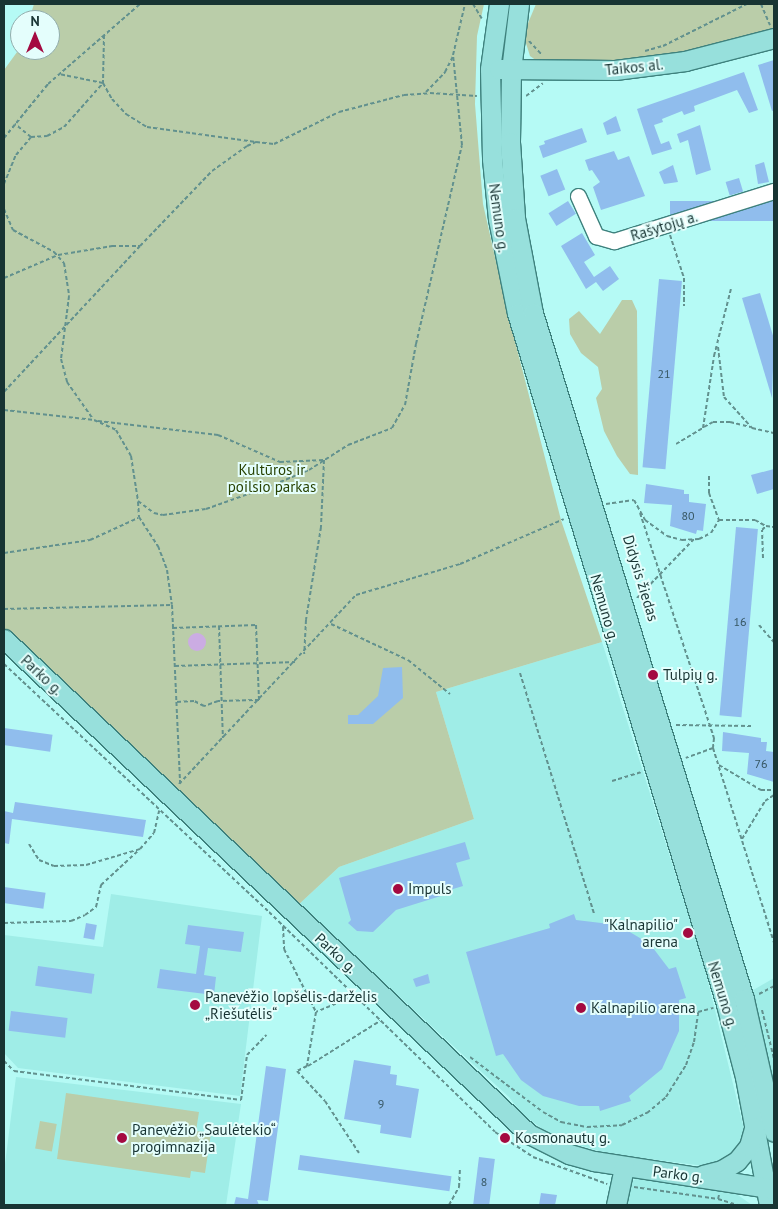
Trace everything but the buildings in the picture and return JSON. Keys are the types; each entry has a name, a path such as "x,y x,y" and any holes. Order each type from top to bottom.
{"main road":[{"name":"Nemuno g.","path":"499,4 490,69 493,178 506,266 517,313 598,506 726,1004 770,1194"},
{"name":"Nemuno g.","path":"519,4 511,70 511,170 522,264 533,313 598,506 744,999 774,1132"},
{"name":"Taikos al.","path":"490,69 511,70 542,63 616,70 661,65 774,38"},
{"name":"Parko g.","path":"4,639 154,794 529,1134 569,1154 624,1167 698,1176 770,1194"},
{"path":"698,1176 722,1170 737,1161 748,1146 754,1124"},
{"path":"613,1197 624,1167"}],"street":[{"name":"Rašytojų a.","path":"578,196 596,236 605,241 614,241 774,191"}],"path":[{"path":"4,138 59,74 140,4"},
{"path":"424,93 445,72 453,55 465,4"},
{"path":"473,4 484,22"},
{"path":"636,53 662,46 747,4"},
{"path":"761,4 774,38"},
{"path":"524,97 543,85 542,63 529,42 528,33"},
{"path":"104,35 103,82 112,99 126,114 147,127 274,144 339,112 404,95 424,93 477,96"},
{"path":"138,501 154,513 163,514 206,509 268,488 324,460 348,445 392,428 404,405 416,344 462,145 453,55"},
{"path":"59,74 103,82"},
{"path":"15,124 30,137 47,136 64,127 103,82"},
{"path":"4,184 16,155 30,137"},
{"path":"4,392 212,171 256,142"},
{"path":"4,209 14,230 58,255 64,263 69,286 61,359 67,382 94,420 116,430 126,443 131,456 139,517 158,546 167,570 174,628 180,784"},
{"path":"666,225 684,278 684,306"},
{"path":"4,278 58,255 112,246 140,246"},
{"path":"703,428 717,345 731,289"},
{"path":"717,345 724,397 752,428"},
{"path":"4,410 218,436 280,462 324,460"},
{"path":"676,444 714,422 730,422 774,433"},
{"path":"304,654 306,620 321,527 324,460"},
{"path":"154,794 168,780 175,788 180,784 304,654 356,595 460,564 598,506 634,500 645,520 666,536 694,539 711,533 718,520 709,493 708,476"},
{"path":"639,509 708,725"},
{"path":"4,553 90,540 139,517"},
{"path":"718,520 754,520 766,526 774,527"},
{"path":"763,558 762,530 766,526"},
{"path":"660,576 694,539"},
{"name":"Didysis žiedas","path":"633,590 636,599 660,576"},
{"path":"4,609 172,605"},
{"path":"331,624 408,660 450,694"},
{"path":"174,628 256,625 259,700"},
{"path":"759,625 774,642"},
{"path":"219,626 223,738"},
{"path":"175,666 295,662"},
{"path":"4,664 154,794 159,811 154,833 140,849 101,885 96,907 85,916 57,922 4,923"},
{"path":"520,673 594,914"},
{"path":"176,702 194,701 204,706 222,701 259,700"},
{"path":"678,733 676,724 751,726"},
{"path":"713,748 774,944"},
{"path":"683,750 688,767"},
{"path":"718,765 761,790 774,790"},
{"path":"742,839 765,801 774,795"},
{"path":"159,811 283,927 495,1132 533,1157 578,1176 600,1181 613,1197"},
{"path":"29,844 39,860 54,866 86,865 140,849"},
{"path":"283,927 284,948 316,1012 307,1066"},
{"path":"756,986 774,1059"},
{"path":"316,1012 354,996"},
{"path":"465,1053 543,1112 561,1122 587,1127 622,1125 647,1113 666,1098 686,1065 694,1042 698,1012 726,1004"},
{"path":"360,1153 325,1101 297,1071 380,1021"},
{"path":"4,1061 14,1071 241,1100 248,1055 266,1035"},
{"path":"449,1205 459,1187 460,1168"},
{"path":"629,1187 718,1199"}],"shaded area":[{"path":"193,633 201,633 206,638 204,649 193,651 188,646 188,638"},
{"path":"602,642 703,961 745,1133 736,1157 705,1166 609,1154 566,1141 547,1132 523,1115 509,1097 333,936 320,930 296,907 339,867 474,819 436,692"},
{"path":"111,894 262,916 240,1096 18,1068 4,1053 4,935 103,947"},
{"path":"774,978 774,1086 750,992"},
{"name":"Panevėžio „Saulėtekio“ progimnazija","path":"16,1077 241,1104 226,1205 4,1205 4,1172"},
{"path":"638,1178 735,1193 752,1205 621,1205 627,1184"}],"green space":[{"name":"Kultūros ir poilsio parkas","path":"34,4 484,4 477,36 475,104 483,204 507,310 561,520 602,642 436,692 474,819 339,867 296,907 4,631 4,70 11,60 60,60 60,10 32,10"},
{"path":"536,4 774,4 774,29 680,53 616,61 537,61 530,56 525,40 526,28"},
{"path":"622,300 632,300 637,311 638,475 630,474 617,456 604,431 596,398 602,389 598,367 581,353 570,334 569,319 579,311 600,334"},
{"path":"66,1093 199,1112 196,1131 211,1133 205,1173 191,1171 190,1178 57,1159"},
{"path":"40,1121 57,1124 52,1152 35,1149"}],"place":[{"name":"Tulpių g.","path":"653,675"},
{"name":"Impuls","path":"398,889"},
{"name":"\"Kalnapilio\" arena","path":"688,933"},
{"name":"Panevėžio lopšelis-darželis „Riešutėlis“","path":"195,1005"},
{"name":"Kalnapilio arena","path":"581,1008"},
{"name":"Panevėžio „Saulėtekio“ progimnazija","path":"122,1138"},
{"name":"Kosmonautų g.","path":"505,1138"}]}
